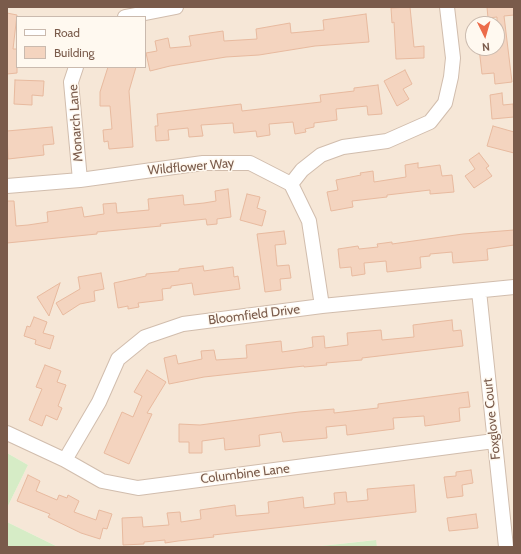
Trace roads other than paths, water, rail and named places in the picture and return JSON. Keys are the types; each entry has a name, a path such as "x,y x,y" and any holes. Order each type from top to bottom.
{"street":[{"path":"130,16 176,7"},
{"path":"322,306 309,221 291,184 302,170 321,155 343,146 387,141 430,122 444,103 451,77 453,58 447,7"},
{"name":"Monarch Lane","path":"76,68 71,82 80,180"},
{"name":"Wildflower Way","path":"7,186 80,180 203,163 250,162 291,184"},
{"name":"Bloomfield Drive","path":"65,460 99,402 118,359 145,337 183,324 322,306 514,287"},
{"name":"Foxglove Court","path":"479,291 506,547"},
{"name":"Columbine Lane","path":"7,433 65,460 102,481 138,488 494,441"}]}
